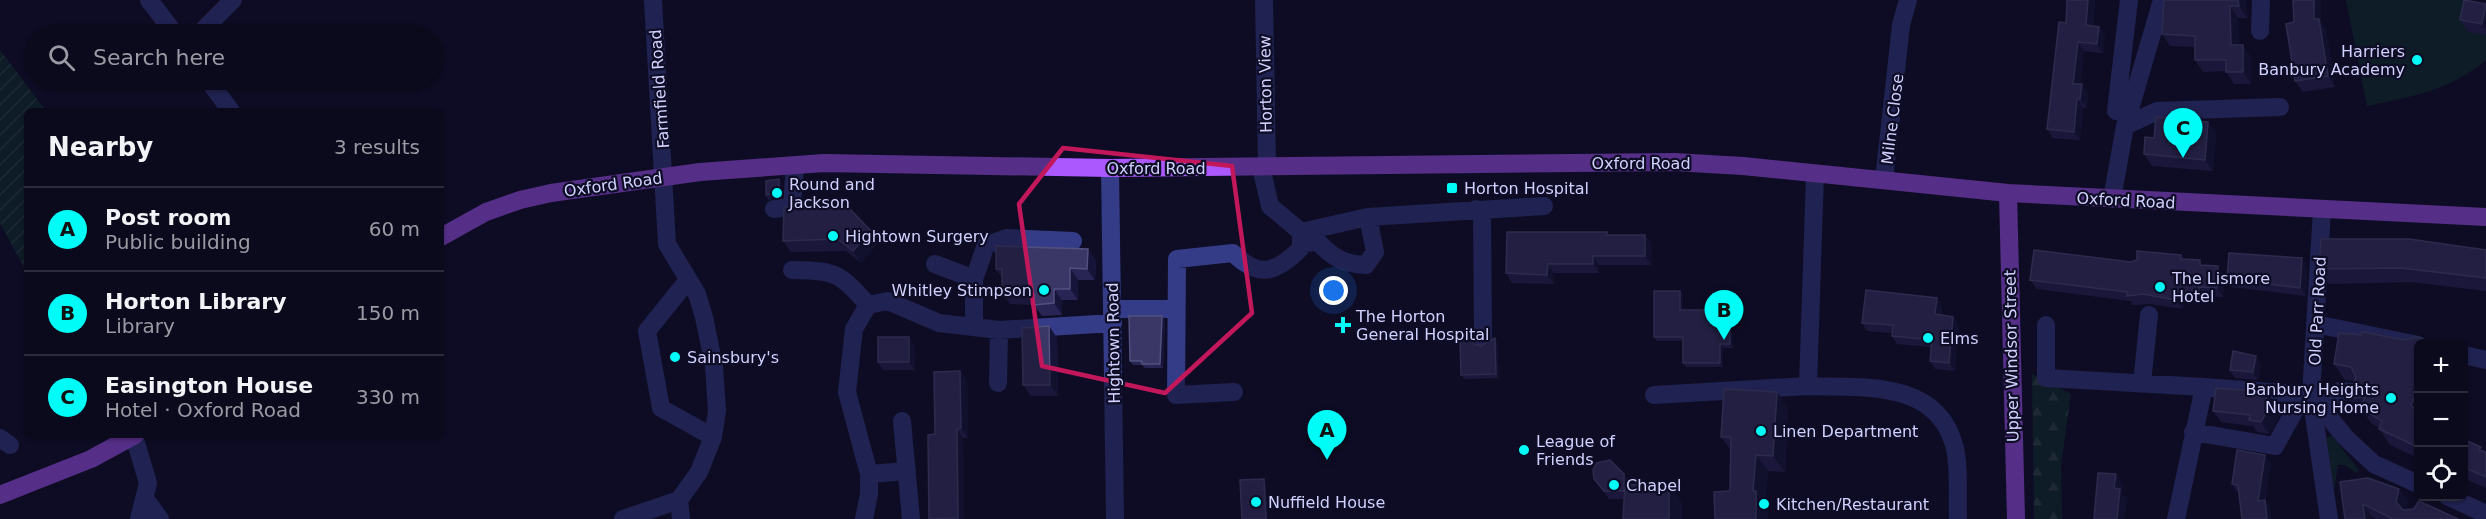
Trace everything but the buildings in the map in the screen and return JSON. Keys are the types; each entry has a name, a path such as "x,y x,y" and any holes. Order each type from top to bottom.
{"main road":[{"name":"Oxford Road","path":"444,235 486,212 520,200 594,185 700,172 824,163 1110,168 1674,162 2008,193 2486,217"},
{"name":"Upper Windsor Street","path":"2008,193 2016,519"},
{"path":"0,495 91,459 129,438"}],"street":[{"path":"149,0 167,24"},
{"path":"209,24 233,0"},
{"name":"Farmfield Road","path":"653,0 667,244 697,294 704,317 714,366 717,411 713,437 699,472 680,500"},
{"name":"Horton View","path":"1264,0 1264,167 1270,206 1301,238"},
{"name":"Milne Close","path":"1884,180 1902,25 1908,0"},
{"path":"2126,120 2116,111 2129,0"},
{"path":"2112,199 2126,120 2162,0"},
{"path":"2260,32 2261,0"},
{"path":"215,90 229,108"},
{"path":"2126,120 2157,111 2280,107"},
{"path":"774,209 792,206 795,165"},
{"name":"Hightown Road","path":"1110,168 1115,519"},
{"path":"1808,386 1815,174"},
{"path":"1301,238 1368,217 1544,206"},
{"path":"1476,209 1482,216 1483,339"},
{"name":"Old Parr Road","path":"2322,210 2313,399 2329,519"},
{"path":"1301,238 1318,242 1329,254 1346,264 1366,265 1375,252 1368,217"},
{"path":"974,327 974,279 986,245 1007,238 1073,241"},
{"path":"1234,392 1176,395 1174,309 1177,259 1233,253 1248,267 1268,271 1286,263 1301,248 1301,238"},
{"path":"935,264 974,279"},
{"path":"792,270 827,271 845,279 868,305"},
{"path":"688,280 647,330 661,408 713,437"},
{"path":"864,519 869,494 869,474 848,392 854,329 868,305 888,301 939,322 999,330 1174,309"},
{"path":"2142,383 2149,315"},
{"path":"2316,324 2414,344"},
{"path":"2046,325 2046,378 2201,386 2313,399 2340,391 2356,392"},
{"path":"998,383 999,330"},
{"path":"2468,356 2486,360"},
{"path":"1654,395 1808,386 1889,389 1911,395 1929,406 1943,421 1955,445 1958,519"},
{"path":"2175,519 2201,386"},
{"path":"2167,519 2201,386"},
{"path":"2193,432 2275,446 2313,399"},
{"path":"2313,399 2345,437 2374,464 2414,482"},
{"path":"902,421 911,519"},
{"path":"135,438 148,483 146,500 139,519"},
{"path":"869,474 907,471"},
{"path":"146,500 160,519"},
{"path":"623,519 680,500 681,519"},
{"path":"2458,501 2486,514"}],"highlighted area":[{"path":"1063,148 1232,166 1252,313 1165,393 1042,366 1019,204"}],"green space":[{"name":"Harriers Banbury Academy","path":"2346,0 2471,0 2486,35 2486,60 2444,86 2367,106"},
{"path":"0,50 24,82 24,90 30,90 44,108 24,108 24,267 0,223"},
{"path":"2032,374 2071,394 2061,465 2062,519 2034,519"},
{"path":"2332,436 2359,470 2356,473 2345,465 2338,465 2334,490 2324,438"}],"place":[{"name":"Harriers Banbury Academy","path":"2417,60"},
{"name":"Easington House","path":"2183,158"},
{"name":"Horton Hospital","path":"1452,188"},
{"name":"Round and Jackson","path":"777,193"},
{"name":"Hightown Surgery","path":"833,236"},
{"name":"The Lismore Hotel","path":"2160,287"},
{"name":"Whitley Stimpson","path":"1044,290"},
{"name":"The Horton General Hospital","path":"1343,325"},
{"name":"Elms","path":"1928,338"},
{"name":"Horton Library","path":"1724,340"},
{"name":"Sainsbury's","path":"675,357"},
{"name":"Banbury Heights Nursing Home","path":"2391,398"},
{"name":"Linen Department","path":"1761,431"},
{"name":"League of Friends","path":"1524,450"},
{"name":"Post room","path":"1327,460"},
{"name":"Chapel","path":"1614,485"},
{"name":"Nuffield House","path":"1256,502"},
{"name":"Kitchen/Restaurant","path":"1764,504"}]}
